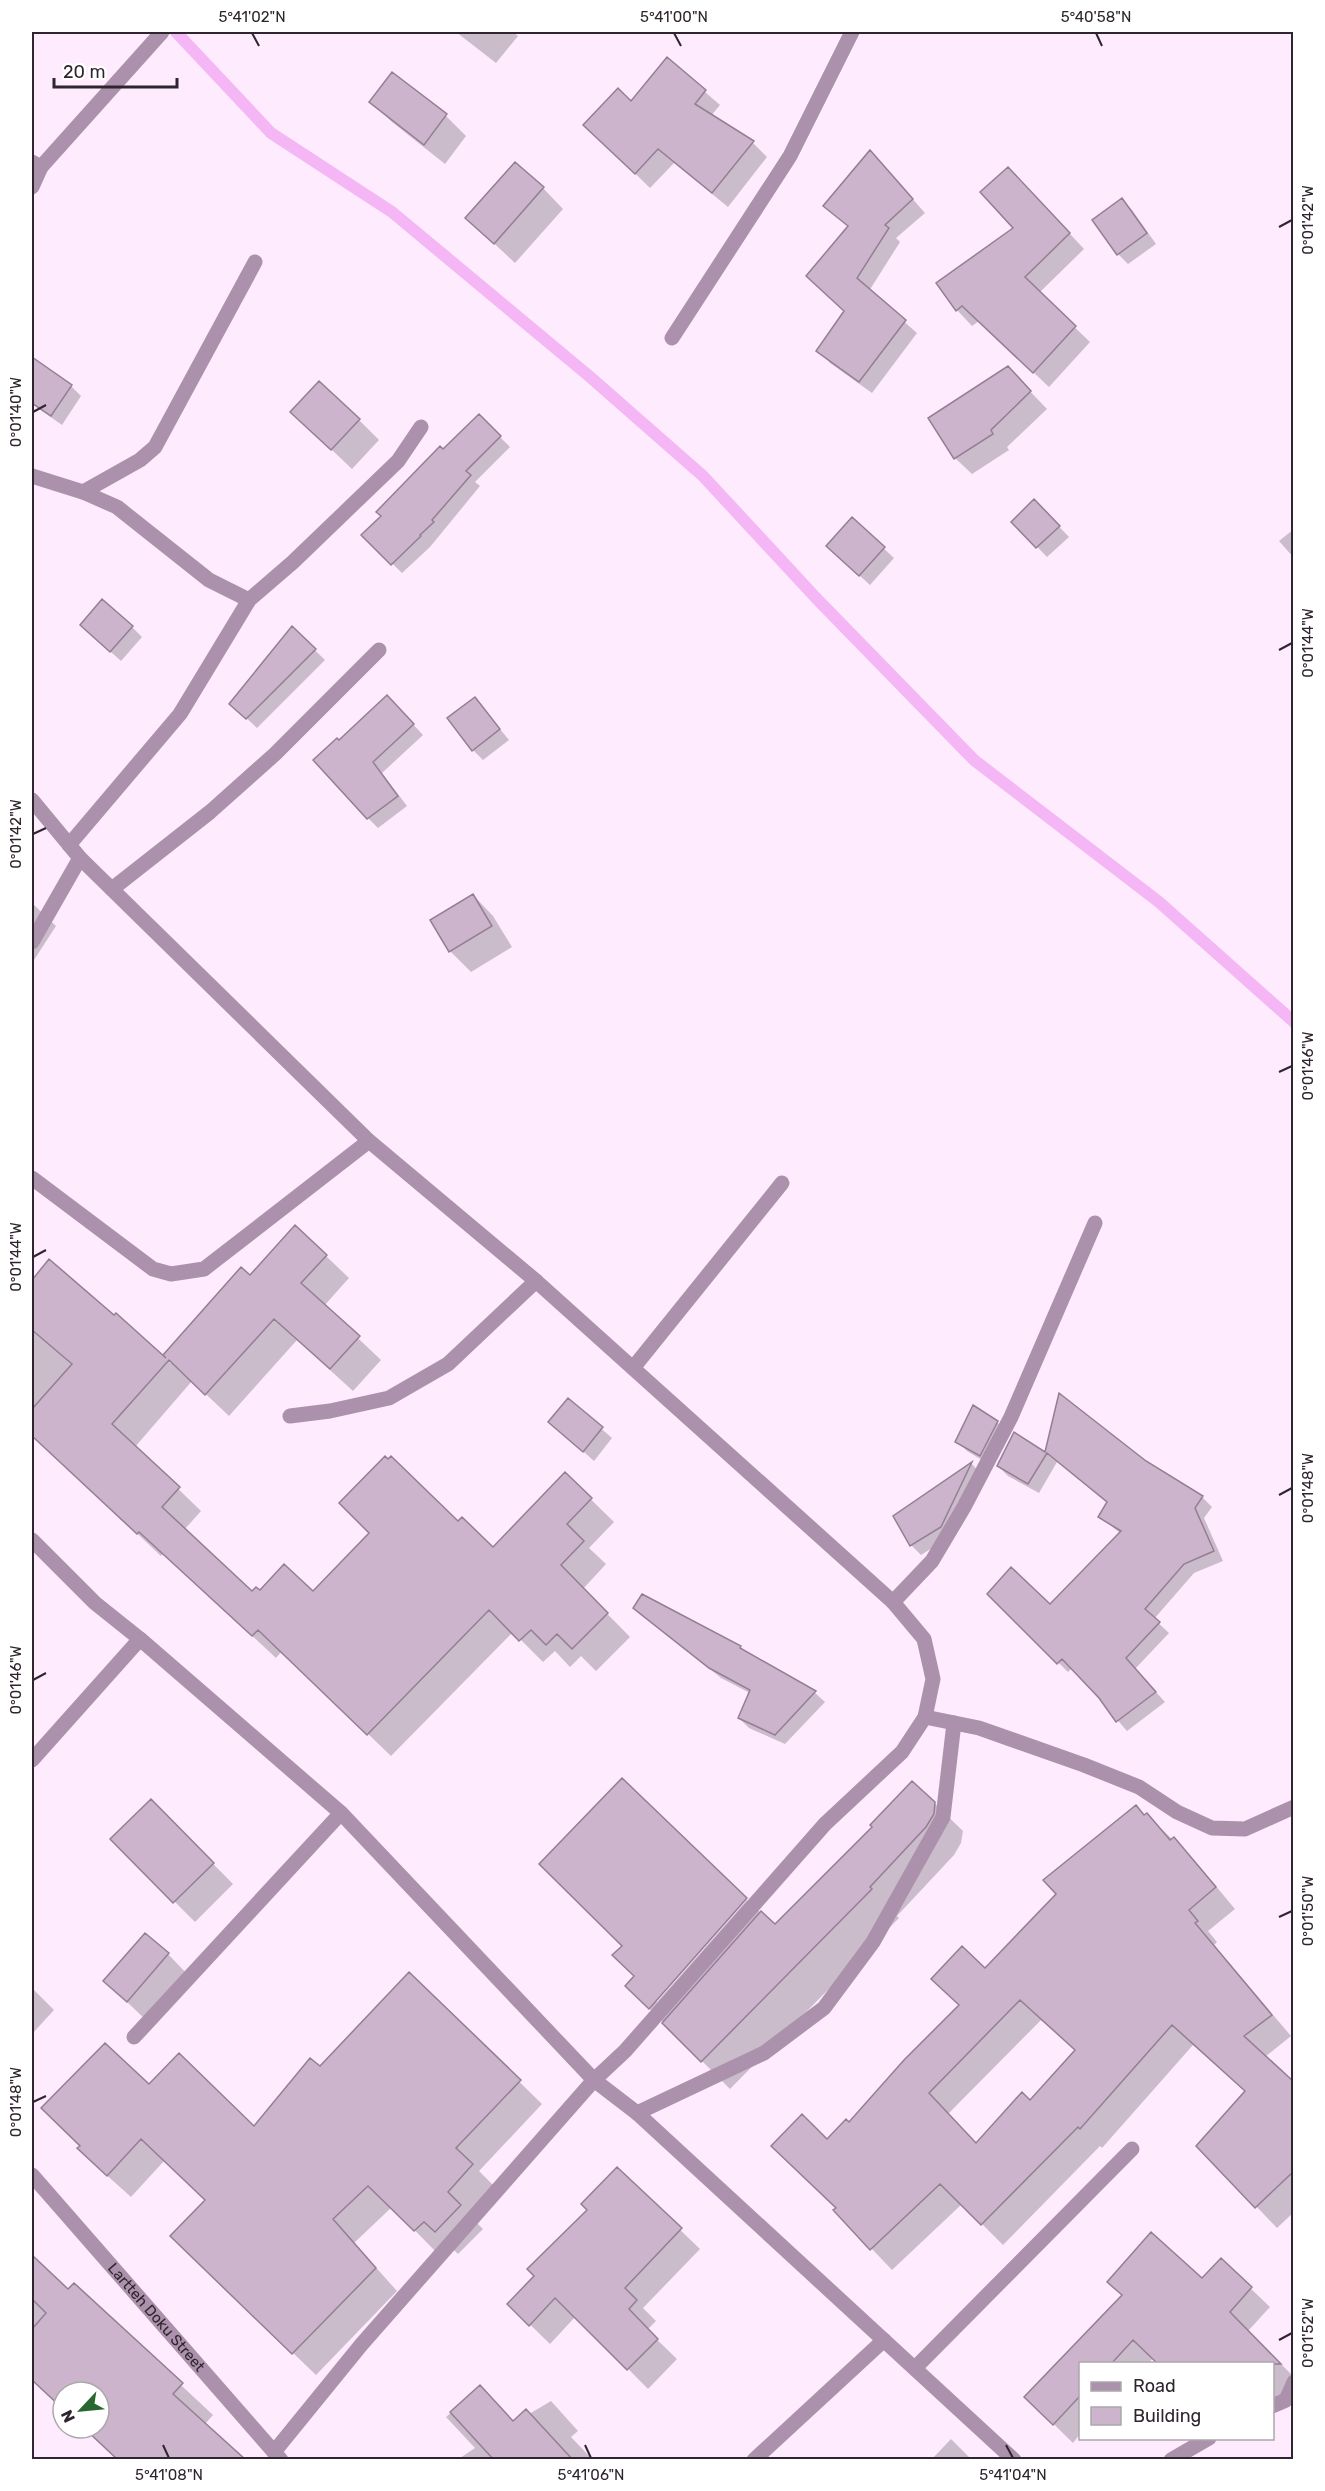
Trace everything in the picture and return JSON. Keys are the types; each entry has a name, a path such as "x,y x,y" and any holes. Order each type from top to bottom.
{"street":[{"path":"32,187 36,165 162,32"},
{"path":"672,338 790,156 852,32"},
{"path":"83,492 140,460 155,447 255,262"},
{"path":"69,845 180,714 249,600 293,562 398,461 421,427"},
{"path":"32,476 83,492 117,507 209,580 249,600"},
{"path":"112,888 210,812 275,754 379,650"},
{"path":"32,800 80,858 369,1141 537,1281 893,1602 924,1639 933,1679 925,1717 902,1752 825,1824 625,2051 594,2080 361,2344 278,2456"},
{"path":"32,942 80,858"},
{"path":"32,1178 153,1269 171,1274 204,1269 369,1141"},
{"path":"633,1368 782,1183"},
{"path":"893,1602 932,1561 964,1507 1011,1417 1095,1224"},
{"path":"290,1416 330,1411 389,1398 448,1364 537,1281"},
{"path":"32,1540 95,1603 140,1639 341,1813 594,2080 637,2113 1014,2460"},
{"path":"32,1760 140,1639"},
{"path":"925,1717 998,1735 1139,1787 1177,1812 1212,1828 1245,1829 1293,1807"},
{"path":"637,2113 764,2053 824,2008 873,1942 943,1817 954,1723"},
{"path":"134,2037 341,1813"},
{"path":"915,2368 1132,2149"},
{"name":"Lartteh Doku Street","path":"32,2175 278,2456"},
{"path":"754,2460 884,2340"},
{"path":"1274,2405 1286,2400 1293,2382"},
{"path":"1171,2460 1207,2440"}],"building":[{"path":"667,57 706,90 695,104 754,141 712,193 658,149 635,174 583,125 618,88 631,101"},
{"path":"392,72 447,114 424,145 369,102"},
{"path":"870,150 913,199 885,225 889,228 857,278 906,320 859,382 816,351 844,311 806,276 848,226 823,206"},
{"path":"515,162 544,187 494,244 465,218"},
{"path":"1008,167 1070,233 1025,277 1076,326 1033,373 962,306 956,311 936,283 1013,228 980,192"},
{"path":"1122,198 1147,233 1117,255 1092,220"},
{"path":"32,357 72,385 51,416 32,403"},
{"path":"1008,366 1031,391 991,430 993,434 954,459 928,418"},
{"path":"319,381 360,419 331,450 290,412"},
{"path":"479,414 501,436 466,471 471,475 432,520 434,522 391,565 361,535 381,516 376,512 440,446 443,449"},
{"path":"1034,499 1060,526 1036,548 1011,522"},
{"path":"852,517 885,547 859,576 826,546"},
{"path":"102,599 133,626 110,652 80,625"},
{"path":"292,626 316,649 246,719 229,704"},
{"path":"387,695 414,724 373,762 398,796 367,819 313,760 337,738 339,740"},
{"path":"475,697 500,729 472,751 447,718"},
{"path":"473,894 492,926 449,952 430,920"},
{"path":"295,1225 327,1255 301,1283 360,1336 330,1369 274,1319 205,1395 169,1360 112,1424 180,1487 162,1507 252,1591 256,1587 260,1590 284,1564 313,1591 369,1533 339,1503 385,1456 388,1459 391,1456 458,1521 462,1517 493,1547 565,1472 592,1498 567,1524 584,1541 561,1565 608,1613 572,1649 557,1634 546,1645 531,1630 519,1641 489,1610 367,1735 258,1630 252,1636 139,1532 137,1534 32,1436 32,1409 72,1364 32,1330 32,1280 49,1259 114,1315 116,1313 166,1358 163,1355 241,1267 250,1275"},
{"path":"1059,1393 1146,1461 1203,1496 1195,1508 1214,1551 1184,1564 1145,1609 1160,1622 1126,1658 1156,1692 1116,1722 1099,1698 1062,1659 1057,1664 987,1594 1011,1567 1050,1604 1121,1531 1098,1517 1107,1502 1047,1453 1028,1484 997,1466 1014,1432 1045,1452"},
{"path":"568,1398 603,1427 583,1452 548,1422"},
{"path":"973,1405 998,1421 980,1456 955,1442"},
{"path":"972,1462 941,1527 910,1546 893,1516"},
{"path":"642,1594 741,1646 740,1648 816,1691 775,1735 738,1718 750,1690 709,1668 633,1608"},
{"path":"622,1778 747,1898 649,2009 625,1986 634,1976 612,1955 622,1946 539,1864"},
{"path":"912,1781 935,1802 934,1814 926,1827 870,1887 872,1889 701,2062 662,2023 761,1911 775,1924 872,1827 870,1825"},
{"path":"151,1799 214,1863 173,1903 110,1839"},
{"path":"1136,1805 1144,1815 1147,1813 1170,1840 1174,1837 1216,1887 1189,1910 1198,1921 1195,1923 1272,2015 1244,2036 1293,2081 1293,2172 1255,2208 1196,2146 1245,2091 1172,2025 1080,2129 1078,2127 981,2225 940,2184 870,2250 833,2210 836,2208 771,2146 802,2114 827,2139 846,2119 849,2122 904,2060 959,2005 931,1979 962,1946 985,1968 1056,1894 1043,1880","holes":["1020,2000 1075,2050 1030,2100 1022,2092 976,2143 929,2093"]},
{"path":"145,1933 169,1953 127,2002 103,1981"},
{"path":"409,1972 521,2080 456,2148 473,2164 448,2192 461,2205 435,2232 424,2222 414,2231 368,2186 333,2219 376,2268 292,2354 170,2236 205,2200 141,2139 107,2176 77,2148 80,2146 41,2108 105,2043 149,2084 179,2053 254,2126 310,2058 320,2066"},
{"path":"617,2167 682,2228 625,2288 637,2300 629,2309 658,2339 627,2370 555,2298 529,2326 507,2304 534,2276 527,2269 587,2210 581,2204"},
{"path":"1151,2232 1202,2278 1221,2258 1252,2287 1230,2312 1281,2364 1274,2364 1274,2362 1156,2362 1133,2340 1113,2362 1079,2362 1079,2397 1053,2425 1024,2397 1122,2295 1107,2282"},
{"path":"32,2255 68,2289 74,2283 183,2383 173,2394 246,2460 118,2460 97,2440 111,2440 111,2380 51,2380 51,2398 32,2380 32,2329 46,2313 32,2299"},
{"path":"480,2385 513,2421 526,2409 573,2460 494,2460 450,2412"}],"waterway":[{"path":"176,32 271,133 392,212 589,376 703,476 816,598 974,760 1159,902 1294,1022"}]}
